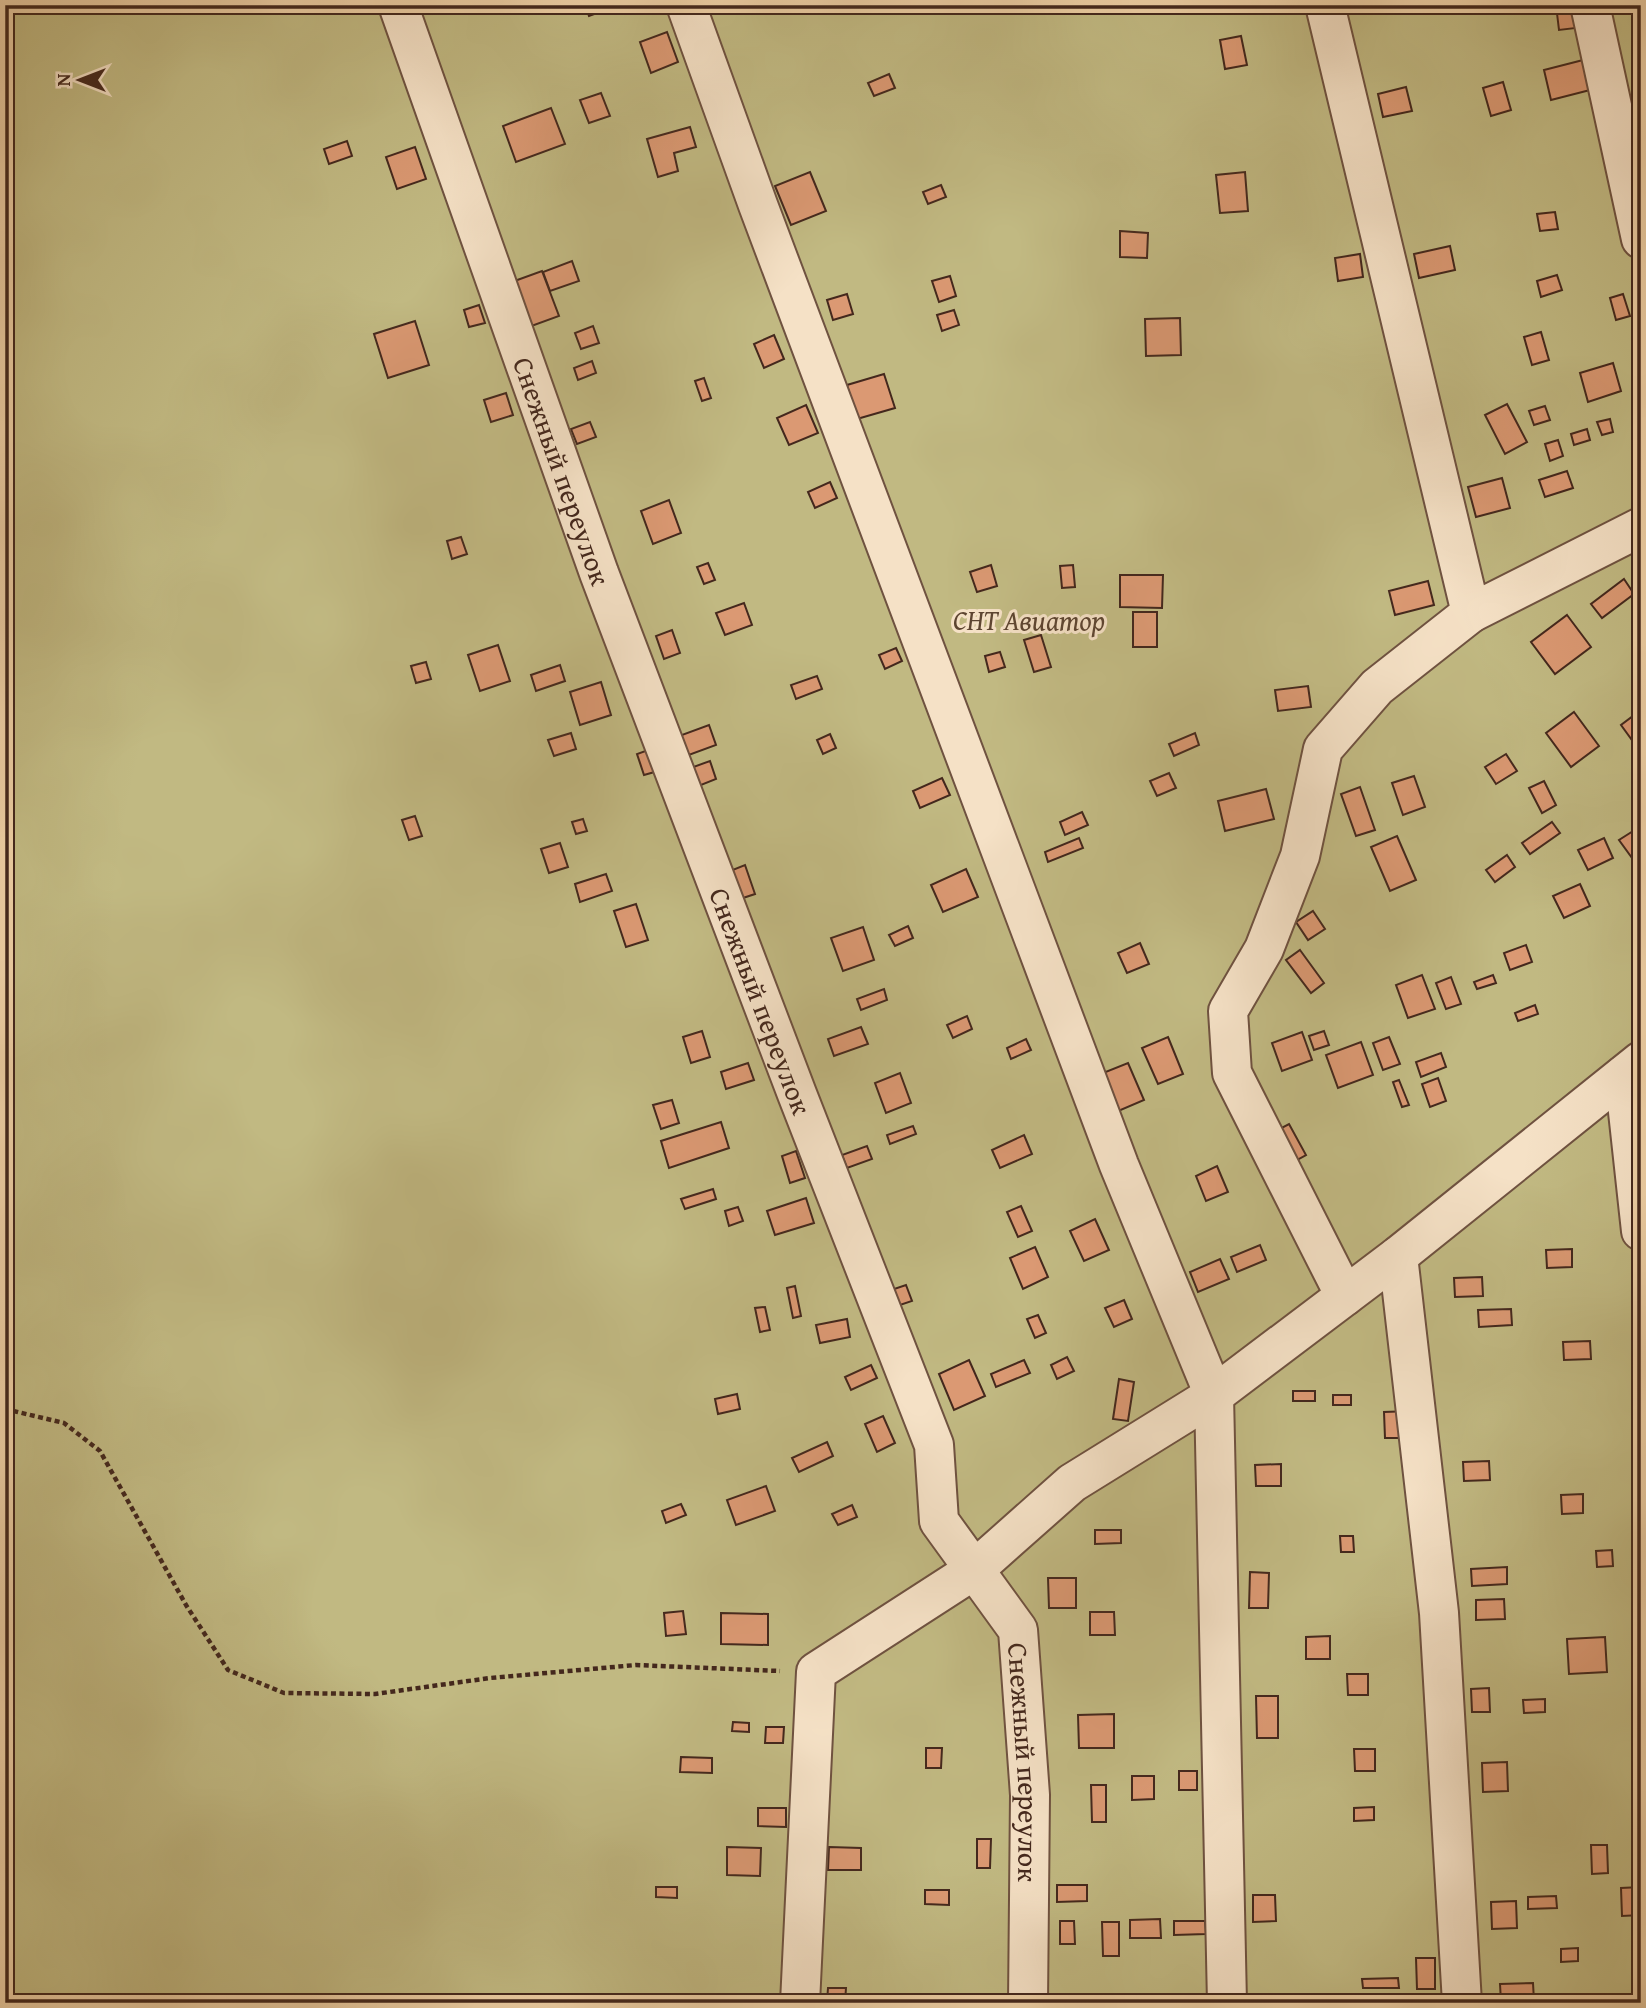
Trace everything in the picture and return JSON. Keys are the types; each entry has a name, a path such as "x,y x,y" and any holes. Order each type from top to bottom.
{"lane":[{"name":"Снежный переулок","path":"398,5 599,573 934,1445 939,1521 1018,1630 1030,1795 1028,2003"},
{"path":"686,5 758,205 1119,1165 1214,1395 1227,2003"},
{"path":"1325,5 1471,613"},
{"path":"1590,5 1641,239"},
{"path":"1345,1296 1233,1073 1228,1011 1264,949 1300,856 1323,749 1377,687 1471,613 1641,527"},
{"path":"1632,1068 1641,1231"},
{"path":"800,2003 816,1672 974,1570 1072,1483 1214,1395 1398,1256 1632,1068"},
{"path":"1398,1256 1439,1613 1462,2003"}],"path":[{"path":"5,1409 64,1423 100,1451 186,1605 228,1670 284,1693 375,1694 491,1678 636,1665 706,1670 816,1672"}],"green space":[{"name":"СНТ Авиатор","path":"5,5 1641,5 1641,2003 5,2003"}],"building":[{"path":"585,5 619,5 589,16"},
{"path":"1556,5 1573,5 1576,28 1559,30"},
{"path":"667,32 678,62 651,73 640,42"},
{"path":"1241,36 1247,65 1225,69 1220,40"},
{"path":"1641,52 1641,84 1639,84 1634,53"},
{"path":"1587,59 1594,89 1551,100 1544,70"},
{"path":"889,74 895,88 874,96 868,83"},
{"path":"1503,82 1511,110 1491,116 1483,88"},
{"path":"1406,87 1412,111 1383,117 1378,94"},
{"path":"601,93 610,116 589,123 580,100"},
{"path":"551,108 565,144 516,162 503,126"},
{"path":"690,127 696,147 674,153 678,171 658,177 647,139"},
{"path":"347,141 352,156 329,164 324,149"},
{"path":"415,147 426,179 397,189 386,157"},
{"path":"810,172 826,211 791,225 775,186"},
{"path":"1245,172 1248,211 1220,213 1216,175"},
{"path":"941,185 946,197 928,204 923,192"},
{"path":"1555,212 1558,229 1540,231 1537,214"},
{"path":"1120,231 1148,233 1147,258 1120,257"},
{"path":"1450,246 1455,270 1419,278 1414,254"},
{"path":"1360,254 1363,277 1338,281 1335,258"},
{"path":"572,261 579,281 550,291 543,272"},
{"path":"542,271 559,316 526,328 509,283"},
{"path":"1557,275 1562,290 1541,297 1537,281"},
{"path":"950,276 956,296 939,302 932,281"},
{"path":"847,294 853,314 833,320 827,300"},
{"path":"1623,294 1630,316 1616,320 1610,298"},
{"path":"479,305 485,323 469,327 464,310"},
{"path":"954,310 959,325 942,331 937,315"},
{"path":"1180,318 1181,355 1146,356 1145,319"},
{"path":"415,321 429,365 388,378 374,334"},
{"path":"593,326 599,343 581,349 575,333"},
{"path":"1541,332 1549,360 1532,365 1524,337"},
{"path":"774,335 784,359 764,368 754,344"},
{"path":"592,361 596,373 578,380 574,368"},
{"path":"1613,363 1621,391 1588,402 1580,373"},
{"path":"884,374 895,408 857,419 847,385"},
{"path":"704,378 711,398 702,401 695,381"},
{"path":"506,393 513,415 491,422 484,400"},
{"path":"1507,404 1527,442 1505,454 1485,415"},
{"path":"806,405 818,433 789,445 777,418"},
{"path":"1545,406 1550,420 1534,425 1529,411"},
{"path":"1610,419 1613,432 1602,435 1597,422"},
{"path":"590,422 596,437 577,444 571,429"},
{"path":"1587,429 1590,440 1574,445 1571,434"},
{"path":"1558,440 1563,456 1550,461 1545,444"},
{"path":"1567,471 1573,488 1545,497 1539,480"},
{"path":"1502,478 1510,508 1476,517 1468,487"},
{"path":"830,482 837,498 815,508 808,492"},
{"path":"669,500 681,533 653,544 641,511"},
{"path":"461,537 467,554 452,559 447,541"},
{"path":"708,563 715,580 704,584 697,567"},
{"path":"991,565 997,586 977,592 970,572"},
{"path":"1073,565 1075,587 1062,588 1060,566"},
{"path":"1120,575 1163,575 1162,608 1120,607"},
{"path":"1624,579 1634,594 1602,618 1591,604"},
{"path":"1428,581 1434,605 1395,615 1389,591"},
{"path":"744,603 752,625 725,635 716,613"},
{"path":"1133,612 1157,612 1157,647 1133,647"},
{"path":"1567,615 1591,647 1555,674 1531,642"},
{"path":"672,630 680,653 664,659 656,636"},
{"path":"1041,635 1051,667 1034,672 1024,640"},
{"path":"498,645 510,681 480,691 468,655"},
{"path":"896,648 902,661 885,669 879,655"},
{"path":"1000,652 1005,667 989,672 985,656"},
{"path":"426,662 431,679 416,683 411,666"},
{"path":"560,665 565,681 536,691 531,675"},
{"path":"817,676 822,689 796,699 791,685"},
{"path":"601,682 611,715 580,725 570,692"},
{"path":"1308,686 1311,707 1278,711 1275,690"},
{"path":"1574,712 1599,746 1571,767 1546,733"},
{"path":"1633,716 1641,726 1641,744 1637,747 1621,725"},
{"path":"709,725 716,745 686,756 679,736"},
{"path":"571,733 576,749 554,756 548,740"},
{"path":"1195,733 1199,745 1174,756 1169,744"},
{"path":"830,734 836,748 823,754 817,740"},
{"path":"651,749 658,771 644,775 637,754"},
{"path":"1506,754 1517,771 1496,784 1485,767"},
{"path":"710,761 716,779 691,789 685,770"},
{"path":"1169,773 1176,788 1157,796 1150,781"},
{"path":"1414,776 1425,807 1403,815 1392,783"},
{"path":"942,778 950,795 920,808 913,791"},
{"path":"1544,781 1556,805 1542,813 1529,788"},
{"path":"1360,787 1375,830 1356,836 1341,794"},
{"path":"1266,789 1274,819 1225,831 1218,801"},
{"path":"1082,812 1088,825 1065,835 1060,822"},
{"path":"415,816 422,836 409,840 402,820"},
{"path":"583,819 587,831 576,834 572,822"},
{"path":"1552,822 1560,833 1530,854 1522,843"},
{"path":"1641,826 1641,868 1640,869 1619,840"},
{"path":"1397,836 1416,880 1390,891 1371,847"},
{"path":"1079,838 1083,848 1048,862 1045,852"},
{"path":"1604,838 1613,858 1588,870 1578,850"},
{"path":"560,843 568,867 549,873 541,849"},
{"path":"1507,855 1515,867 1495,882 1486,870"},
{"path":"745,865 755,894 740,899 730,871"},
{"path":"966,869 978,897 943,912 931,885"},
{"path":"606,874 612,891 580,902 575,884"},
{"path":"1580,884 1590,906 1564,918 1553,896"},
{"path":"636,904 648,940 626,947 614,911"},
{"path":"1313,911 1325,929 1308,940 1296,922"},
{"path":"908,926 913,938 895,946 889,935"},
{"path":"863,927 874,960 843,971 831,938"},
{"path":"1140,943 1149,964 1127,973 1118,953"},
{"path":"1526,945 1532,962 1510,970 1504,953"},
{"path":"1300,950 1324,983 1311,993 1286,960"},
{"path":"1422,975 1435,1009 1408,1018 1396,985"},
{"path":"1493,975 1496,983 1477,989 1474,982"},
{"path":"1451,977 1461,1004 1446,1009 1436,983"},
{"path":"884,989 887,1000 861,1010 857,999"},
{"path":"1535,1005 1538,1014 1518,1021 1515,1013"},
{"path":"967,1016 972,1029 953,1038 947,1025"},
{"path":"861,1027 868,1044 834,1056 828,1039"},
{"path":"702,1031 710,1057 691,1063 683,1037"},
{"path":"1324,1031 1329,1045 1314,1050 1309,1036"},
{"path":"1302,1032 1312,1060 1282,1071 1272,1043"},
{"path":"1168,1037 1183,1074 1158,1084 1142,1048"},
{"path":"1389,1037 1400,1064 1383,1070 1373,1043"},
{"path":"1026,1039 1031,1050 1011,1059 1007,1048"},
{"path":"1361,1042 1373,1075 1338,1088 1326,1055"},
{"path":"1441,1053 1446,1067 1421,1077 1416,1062"},
{"path":"748,1063 754,1080 726,1089 721,1072"},
{"path":"1128,1063 1144,1100 1109,1115 1093,1077"},
{"path":"900,1073 911,1103 886,1113 875,1083"},
{"path":"1438,1078 1446,1101 1430,1107 1422,1084"},
{"path":"1399,1080 1409,1105 1402,1107 1393,1082"},
{"path":"672,1100 679,1123 661,1129 653,1105"},
{"path":"721,1122 729,1148 669,1168 661,1141"},
{"path":"1289,1124 1306,1155 1288,1165 1270,1134"},
{"path":"913,1126 916,1134 890,1144 887,1135"},
{"path":"1024,1135 1032,1154 1000,1168 992,1150"},
{"path":"867,1146 872,1159 847,1168 842,1155"},
{"path":"796,1151 805,1178 790,1183 782,1156"},
{"path":"1217,1166 1228,1192 1206,1201 1196,1176"},
{"path":"713,1189 716,1199 685,1209 681,1199"},
{"path":"806,1198 814,1223 775,1235 767,1211"},
{"path":"1021,1206 1032,1231 1018,1237 1007,1212"},
{"path":"738,1207 743,1221 729,1226 725,1211"},
{"path":"1095,1219 1109,1250 1084,1261 1070,1231"},
{"path":"1260,1245 1266,1260 1237,1272 1231,1257"},
{"path":"1035,1247 1048,1277 1023,1289 1010,1258"},
{"path":"1572,1249 1572,1267 1547,1268 1546,1250"},
{"path":"1220,1259 1229,1279 1198,1292 1190,1272"},
{"path":"1482,1277 1483,1296 1455,1297 1454,1278"},
{"path":"906,1285 912,1301 891,1308 885,1292"},
{"path":"795,1286 801,1316 793,1318 787,1288"},
{"path":"1124,1300 1132,1319 1114,1327 1105,1308"},
{"path":"765,1307 770,1330 760,1332 755,1308"},
{"path":"1511,1309 1512,1325 1479,1327 1478,1310"},
{"path":"1038,1315 1046,1333 1035,1338 1027,1319"},
{"path":"847,1319 850,1337 820,1343 816,1325"},
{"path":"1590,1341 1591,1359 1564,1360 1563,1342"},
{"path":"1067,1357 1074,1371 1057,1379 1051,1365"},
{"path":"969,1360 985,1396 954,1410 939,1374"},
{"path":"1024,1360 1030,1373 996,1387 991,1374"},
{"path":"871,1365 877,1378 851,1390 845,1377"},
{"path":"1119,1379 1134,1382 1128,1421 1113,1419"},
{"path":"1293,1391 1315,1391 1315,1401 1293,1401"},
{"path":"737,1394 740,1409 718,1414 715,1399"},
{"path":"1333,1395 1351,1395 1351,1405 1333,1405"},
{"path":"1411,1411 1411,1438 1385,1438 1384,1412"},
{"path":"883,1416 895,1443 877,1452 865,1424"},
{"path":"827,1442 833,1456 799,1472 792,1458"},
{"path":"1489,1461 1490,1480 1464,1481 1463,1462"},
{"path":"1281,1464 1281,1486 1256,1486 1255,1465"},
{"path":"766,1486 775,1511 736,1525 727,1500"},
{"path":"1583,1494 1583,1513 1562,1514 1561,1495"},
{"path":"681,1504 686,1515 666,1523 662,1511"},
{"path":"852,1505 857,1517 838,1525 832,1514"},
{"path":"1095,1530 1121,1530 1121,1543 1095,1544"},
{"path":"1340,1536 1353,1536 1354,1552 1341,1552"},
{"path":"1612,1550 1613,1566 1597,1567 1596,1551"},
{"path":"1507,1567 1507,1584 1472,1586 1471,1569"},
{"path":"1250,1572 1269,1573 1268,1608 1249,1608"},
{"path":"1048,1578 1076,1578 1076,1608 1049,1608"},
{"path":"1504,1599 1505,1619 1476,1620 1476,1600"},
{"path":"683,1611 686,1634 666,1636 664,1613"},
{"path":"1090,1612 1114,1612 1115,1635 1090,1635"},
{"path":"721,1613 768,1614 768,1645 721,1644"},
{"path":"1330,1636 1330,1659 1306,1659 1306,1637"},
{"path":"1605,1637 1607,1672 1569,1674 1567,1639"},
{"path":"1347,1674 1368,1674 1368,1695 1348,1695"},
{"path":"1489,1688 1490,1712 1472,1712 1471,1689"},
{"path":"1641,1689 1641,1723 1634,1723 1633,1690"},
{"path":"1256,1696 1278,1696 1278,1738 1257,1738"},
{"path":"1545,1699 1545,1712 1524,1713 1523,1700"},
{"path":"1114,1714 1114,1748 1079,1748 1078,1715"},
{"path":"733,1722 749,1723 749,1732 732,1731"},
{"path":"766,1727 784,1727 783,1743 765,1743"},
{"path":"926,1748 942,1748 941,1768 926,1768"},
{"path":"1354,1749 1375,1749 1375,1771 1355,1771"},
{"path":"681,1757 712,1758 712,1773 680,1772"},
{"path":"1507,1762 1508,1791 1483,1792 1482,1763"},
{"path":"1179,1771 1197,1771 1197,1790 1179,1790"},
{"path":"1132,1776 1154,1776 1154,1799 1132,1800"},
{"path":"1091,1785 1106,1785 1106,1822 1092,1822"},
{"path":"1374,1807 1374,1820 1354,1821 1354,1808"},
{"path":"758,1808 786,1808 786,1827 758,1826"},
{"path":"977,1839 991,1839 990,1868 977,1868"},
{"path":"1591,1845 1607,1845 1608,1873 1592,1874"},
{"path":"727,1847 761,1848 760,1876 727,1875"},
{"path":"829,1847 861,1848 861,1870 828,1870"},
{"path":"1057,1885 1087,1885 1087,1901 1057,1902"},
{"path":"656,1887 677,1887 677,1898 656,1897"},
{"path":"1641,1887 1641,1915 1622,1916 1621,1888"},
{"path":"925,1890 949,1890 949,1905 925,1904"},
{"path":"1253,1895 1275,1895 1276,1921 1253,1922"},
{"path":"1556,1896 1557,1908 1528,1909 1528,1897"},
{"path":"1516,1901 1517,1928 1492,1929 1491,1902"},
{"path":"1160,1919 1161,1938 1130,1938 1130,1920"},
{"path":"1060,1921 1074,1921 1075,1944 1060,1944"},
{"path":"1174,1921 1205,1921 1206,1934 1174,1935"},
{"path":"1102,1922 1119,1922 1119,1956 1103,1956"},
{"path":"1578,1948 1578,1961 1561,1962 1561,1949"},
{"path":"1416,1958 1435,1958 1435,1989 1417,1989"},
{"path":"1398,1978 1399,1988 1363,1988 1362,1979"},
{"path":"1533,1983 1534,2001 1501,2002 1500,1984"},
{"path":"828,1988 846,1988 845,2002 827,2002"},
{"path":"676,1996 692,1996 692,2003 676,2003"}]}
